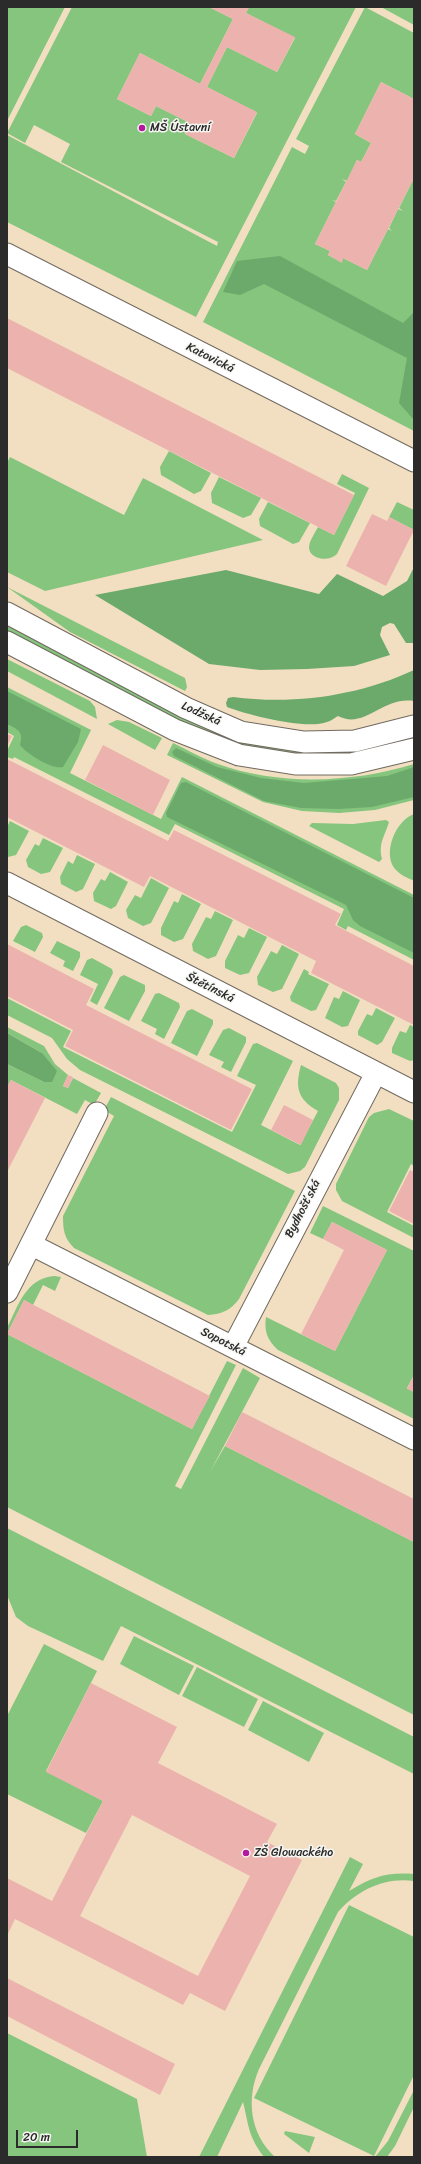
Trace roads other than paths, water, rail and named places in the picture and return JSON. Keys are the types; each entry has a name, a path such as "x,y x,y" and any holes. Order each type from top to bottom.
{"street":[{"name":"Katovická","path":"7,254 414,461"},
{"name":"Lodžská","path":"7,613 186,708 242,732 304,742 355,741 414,726"},
{"name":"Lodžská","path":"7,642 175,730 238,755 295,764 351,764 414,749"},
{"name":"Štětínská","path":"7,883 414,1092"},
{"name":"Bydhošťská","path":"233,1347 312,1192 376,1073"},
{"path":"7,1292 32,1245 96,1113"},
{"name":"Sopotská","path":"32,1245 414,1439"}],"place":[{"name":"MŠ Ústavní","path":"142,128"},
{"name":"ZŠ Glowackého","path":"246,1853"}]}
